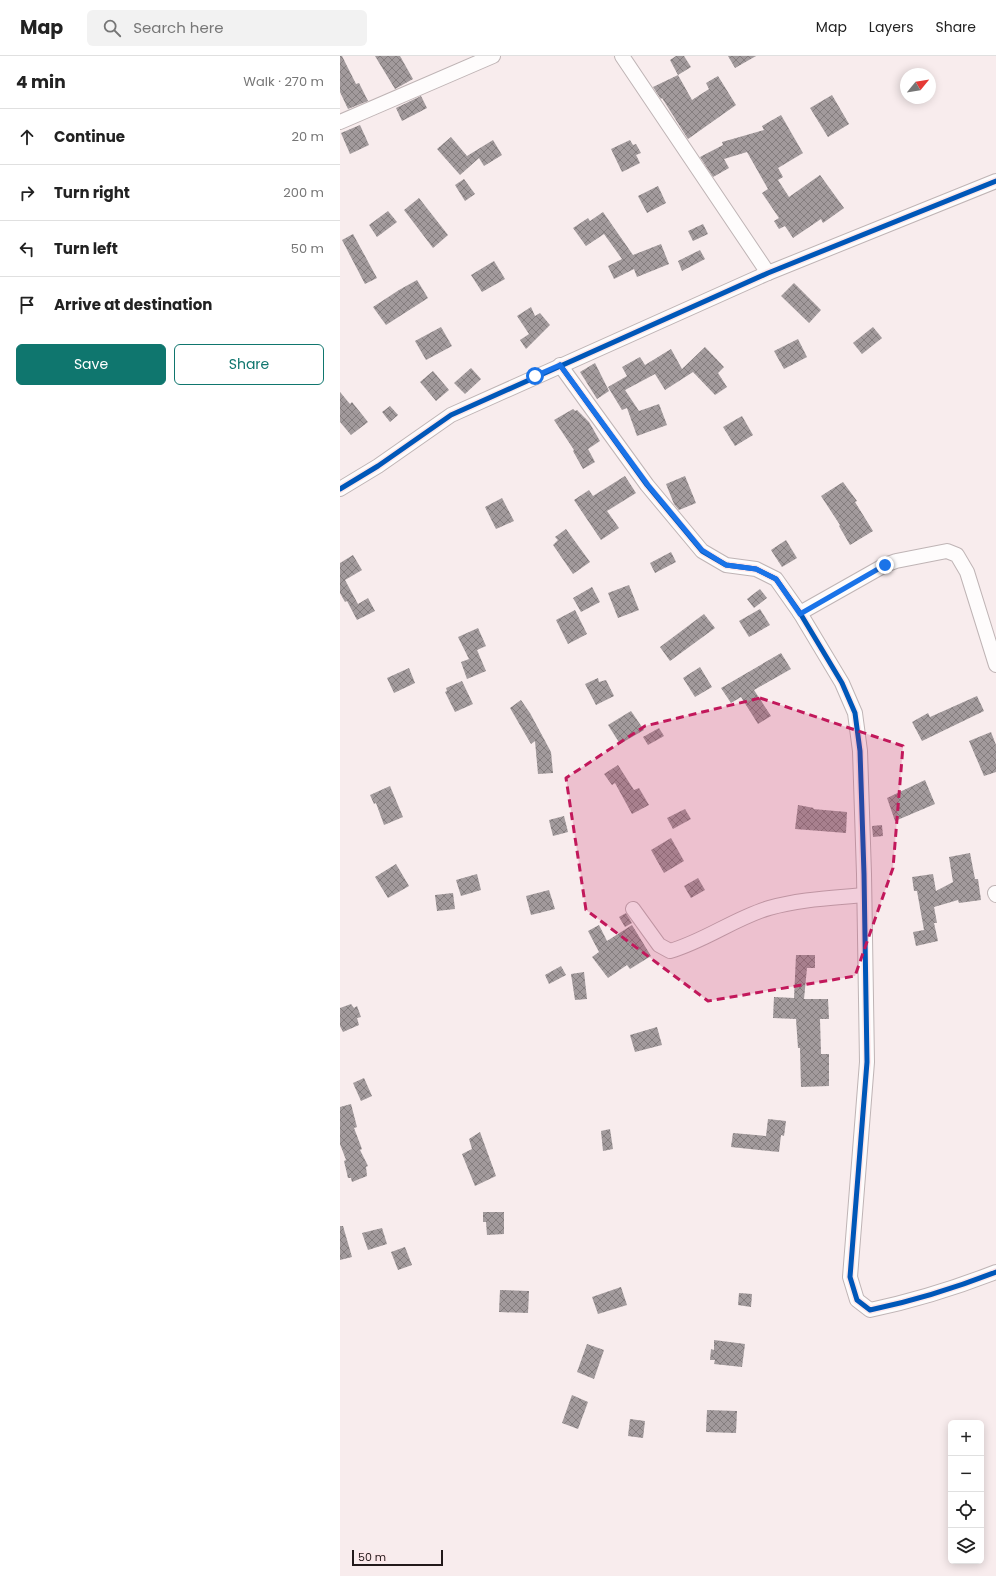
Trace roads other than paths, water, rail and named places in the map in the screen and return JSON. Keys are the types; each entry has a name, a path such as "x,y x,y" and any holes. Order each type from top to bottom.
{"street":[{"path":"340,122 493,56"},
{"path":"622,56 768,273"},
{"path":"340,489 378,466 451,415 768,273 996,180"},
{"path":"560,365 648,485 702,550 726,565 756,569 776,579 800,614 842,683 855,713 860,750 867,1062 850,1277 857,1300 870,1310 897,1305 957,1287 996,1272"},
{"path":"800,614 885,565 896,561 947,551 957,555 967,572 996,665"},
{"path":"633,909 659,945 670,951 684,947 739,919 768,908 792,902 864,895"}]}
